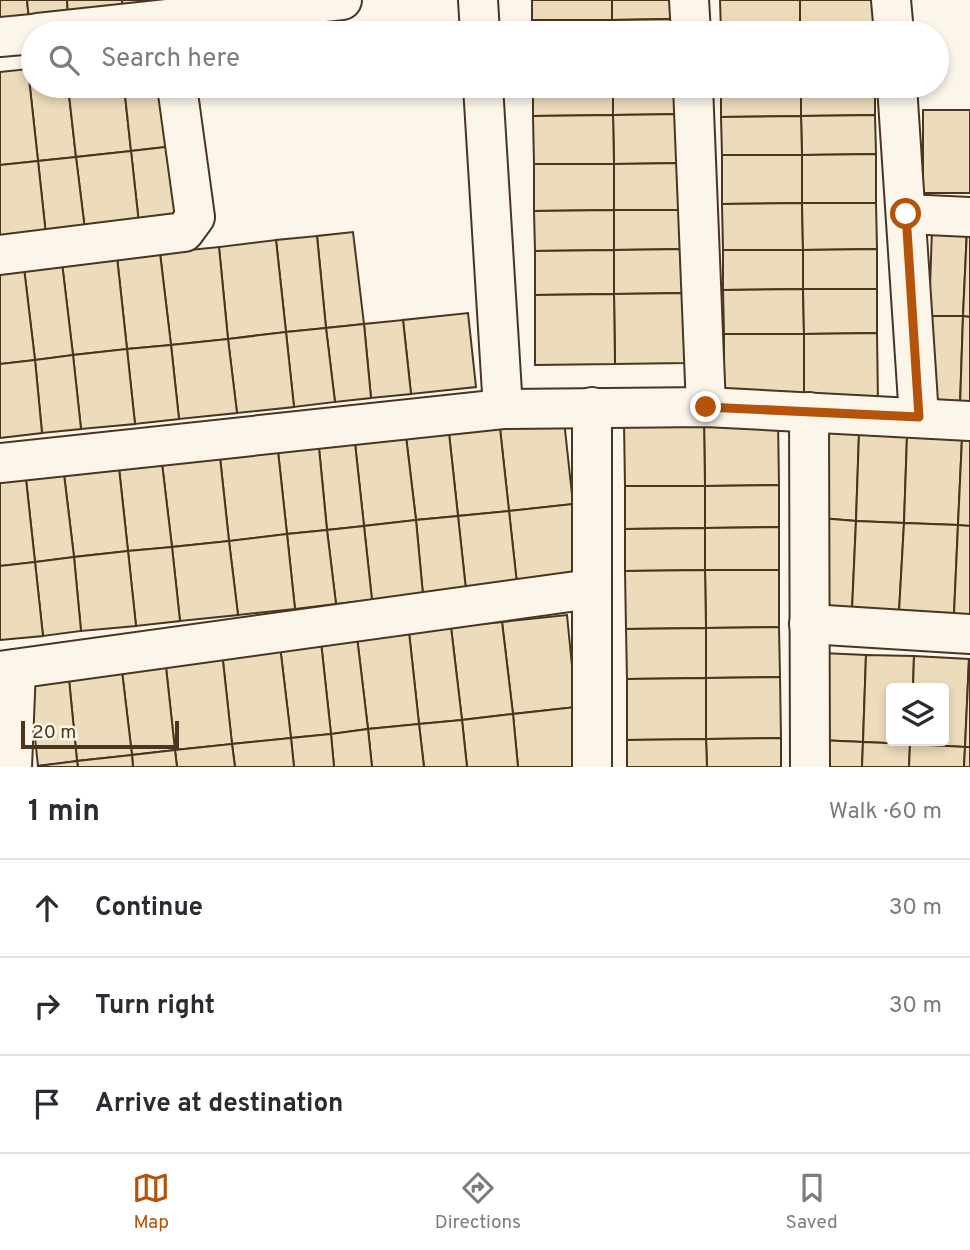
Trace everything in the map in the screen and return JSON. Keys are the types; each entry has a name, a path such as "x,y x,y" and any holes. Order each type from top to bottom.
{"street":[{"path":"207,21 342,0"},
{"path":"478,0 479,21"},
{"path":"689,0 690,21"},
{"path":"891,0 893,21"},
{"path":"0,37 21,35"},
{"path":"0,255 184,232 195,216 179,98"},
{"path":"485,98 503,409"},
{"path":"693,98 706,407"},
{"path":"898,98 919,417"},
{"path":"906,214 970,217"},
{"path":"592,407 593,767"},
{"path":"0,463 503,409 706,407 970,421"},
{"path":"809,412 810,767"},
{"path":"12,767 8,670 591,589"},
{"path":"809,624 970,634"}],"building":[{"path":"0,0 27,0 29,20 0,23"},
{"path":"27,0 67,0 68,15 29,20"},
{"path":"67,0 122,0 123,9 68,15"},
{"path":"122,0 166,0 123,9"},
{"path":"532,0 612,0 612,20 532,20"},
{"path":"612,0 677,0 677,19 612,20"},
{"path":"720,0 800,0 800,21 721,21"},
{"path":"800,0 874,0 875,21 800,21"},
{"path":"677,19 677,21 612,21"},
{"path":"532,20 612,20 612,21"},
{"path":"21,70 21,98 31,98 38,161 0,165 0,72"},
{"path":"31,98 69,98 76,157 38,161"},
{"path":"69,98 125,98 131,151 76,157"},
{"path":"125,98 169,98 174,146 131,151"},
{"path":"533,98 613,98 613,115 533,116"},
{"path":"613,98 683,98 684,114 613,115"},
{"path":"721,98 801,98 801,116 721,117"},
{"path":"801,98 875,98 875,115 801,116"},
{"path":"923,110 970,110 970,193 923,193"},
{"path":"684,114 685,163 614,164 613,115"},
{"path":"613,115 614,164 534,164 533,116"},
{"path":"875,115 876,154 802,155 801,116"},
{"path":"801,116 802,155 722,155 721,117"},
{"path":"174,146 182,220 139,224 131,151"},
{"path":"131,151 139,224 85,230 76,157"},
{"path":"876,154 876,203 802,203 802,155"},
{"path":"722,155 802,155 802,203 722,204"},
{"path":"76,157 85,230 46,235 38,161"},
{"path":"38,161 46,235 0,240 0,165"},
{"path":"685,163 685,210 614,210 614,164"},
{"path":"534,164 614,164 614,210 534,211"},
{"path":"802,203 803,250 723,250 722,204"},
{"path":"802,203 876,203 877,249 803,250"},
{"path":"614,210 614,250 535,251 534,211"},
{"path":"614,210 685,210 686,249 614,250"},
{"path":"932,229 967,229 963,316 929,316"},
{"path":"967,229 970,229 970,317 963,316"},
{"path":"353,232 364,324 326,328 317,236"},
{"path":"317,236 326,328 286,332 276,240"},
{"path":"276,240 286,332 228,339 219,247"},
{"path":"219,247 228,339 171,345 160,253"},
{"path":"686,249 686,293 614,294 614,250"},
{"path":"877,249 877,289 803,289 803,250"},
{"path":"614,250 614,294 535,295 535,251"},
{"path":"723,250 803,250 803,289 723,290"},
{"path":"160,253 171,345 127,349 117,257"},
{"path":"117,257 127,349 73,355 62,263"},
{"path":"62,263 73,355 35,360 24,268"},
{"path":"24,268 35,360 0,364 0,270"},
{"path":"803,289 804,334 724,334 723,290"},
{"path":"803,289 877,289 877,333 804,334"},
{"path":"686,293 686,363 615,364 614,294"},
{"path":"614,294 615,364 535,365 535,295"},
{"path":"468,313 476,387 411,394 403,320"},
{"path":"929,316 963,316 960,406 924,406"},
{"path":"963,316 970,317 970,406 960,406"},
{"path":"403,320 411,394 371,398 364,324"},
{"path":"364,324 371,398 335,402 326,328"},
{"path":"326,328 335,402 294,407 286,332"},
{"path":"286,332 294,407 237,413 228,339"},
{"path":"877,333 878,403 804,404 804,334"},
{"path":"724,334 804,334 804,404 724,405"},
{"path":"228,339 237,413 179,419 171,345"},
{"path":"171,345 179,419 135,424 127,349"},
{"path":"127,349 135,424 81,429 73,355"},
{"path":"73,355 81,429 42,433 35,360"},
{"path":"35,360 42,433 0,438 0,364"},
{"path":"563,411 573,504 509,511 499,419"},
{"path":"499,419 509,511 458,516 448,424"},
{"path":"778,420 779,485 705,486 704,421"},
{"path":"704,421 705,486 625,486 624,422"},
{"path":"448,424 458,516 416,520 405,428"},
{"path":"405,428 416,520 364,526 354,434"},
{"path":"825,431 859,433 856,521 820,518"},
{"path":"859,433 907,436 904,523 856,521"},
{"path":"354,434 364,526 327,530 318,438"},
{"path":"907,436 962,438 958,525 904,523"},
{"path":"318,438 327,530 287,534 277,442"},
{"path":"962,438 970,438 970,526 958,525"},
{"path":"277,442 287,534 229,541 219,448"},
{"path":"219,448 229,541 172,547 161,455"},
{"path":"161,455 172,547 128,551 118,459"},
{"path":"118,459 128,551 74,557 63,466"},
{"path":"63,466 74,557 35,562 25,470"},
{"path":"25,470 35,562 0,566 0,472"},
{"path":"779,485 779,527 705,528 705,486"},
{"path":"625,486 705,486 705,528 625,529"},
{"path":"573,504 581,577 517,584 509,511"},
{"path":"509,511 517,584 466,590 458,516"},
{"path":"458,516 466,590 423,595 416,520"},
{"path":"820,518 856,521 852,610 817,607"},
{"path":"416,520 423,595 372,600 364,526"},
{"path":"856,521 904,523 899,612 852,610"},
{"path":"904,523 958,525 954,614 899,612"},
{"path":"958,525 970,526 970,615 954,614"},
{"path":"364,526 372,600 336,604 327,530"},
{"path":"779,527 779,570 705,570 705,528"},
{"path":"705,528 705,570 625,571 625,529"},
{"path":"327,530 336,604 295,609 287,534"},
{"path":"287,534 295,609 238,615 229,541"},
{"path":"229,541 238,615 180,621 172,547"},
{"path":"172,547 180,621 136,626 128,551"},
{"path":"128,551 136,626 81,631 74,557"},
{"path":"74,557 81,631 43,636 35,562"},
{"path":"35,562 43,636 0,640 0,566"},
{"path":"705,570 779,570 779,627 706,628"},
{"path":"705,570 706,628 626,629 625,571"},
{"path":"567,615 576,707 513,714 502,622"},
{"path":"502,622 513,714 462,720 451,627"},
{"path":"451,627 462,720 419,724 409,632"},
{"path":"779,627 780,677 706,678 706,628"},
{"path":"706,628 706,678 627,679 626,629"},
{"path":"409,632 419,724 368,729 357,637"},
{"path":"357,637 368,729 331,734 321,642"},
{"path":"321,642 331,734 291,738 280,646"},
{"path":"280,646 291,738 232,744 222,652"},
{"path":"222,652 232,744 175,750 165,658"},
{"path":"822,653 866,655 863,742 818,740"},
{"path":"866,655 914,656 913,683 886,683 886,743 863,742"},
{"path":"914,656 969,659 965,747 947,746 949,746 949,683 913,683"},
{"path":"165,658 175,750 132,755 121,663"},
{"path":"969,659 970,747 965,747"},
{"path":"121,663 132,755 77,761 68,669"},
{"path":"68,669 77,761 38,766 28,673"},
{"path":"780,677 781,738 706,739 706,678"},
{"path":"706,678 706,739 627,740 627,679"},
{"path":"576,707 583,767 518,767 513,714"},
{"path":"513,714 518,767 467,767 462,720"},
{"path":"462,720 467,767 424,767 419,724"},
{"path":"419,724 424,767 372,767 368,729"},
{"path":"368,729 372,767 334,767 331,734"},
{"path":"331,734 334,767 294,767 291,738"},
{"path":"291,738 294,767 235,767 232,744"},
{"path":"781,738 781,767 707,767 706,739"},
{"path":"706,739 707,767 627,767 627,740"},
{"path":"818,740 863,742 862,767 817,767"},
{"path":"863,742 910,746 909,767 862,767"},
{"path":"232,744 235,767 177,767 175,750"},
{"path":"910,746 965,747 964,767 909,767"},
{"path":"965,747 970,747 970,767 964,767"},
{"path":"175,750 177,767 133,767 132,755"},
{"path":"132,755 133,767 78,767 77,761"},
{"path":"77,761 78,767 38,767 38,766"}],"route":[{"path":"706,407 919,417 906,214"}]}
